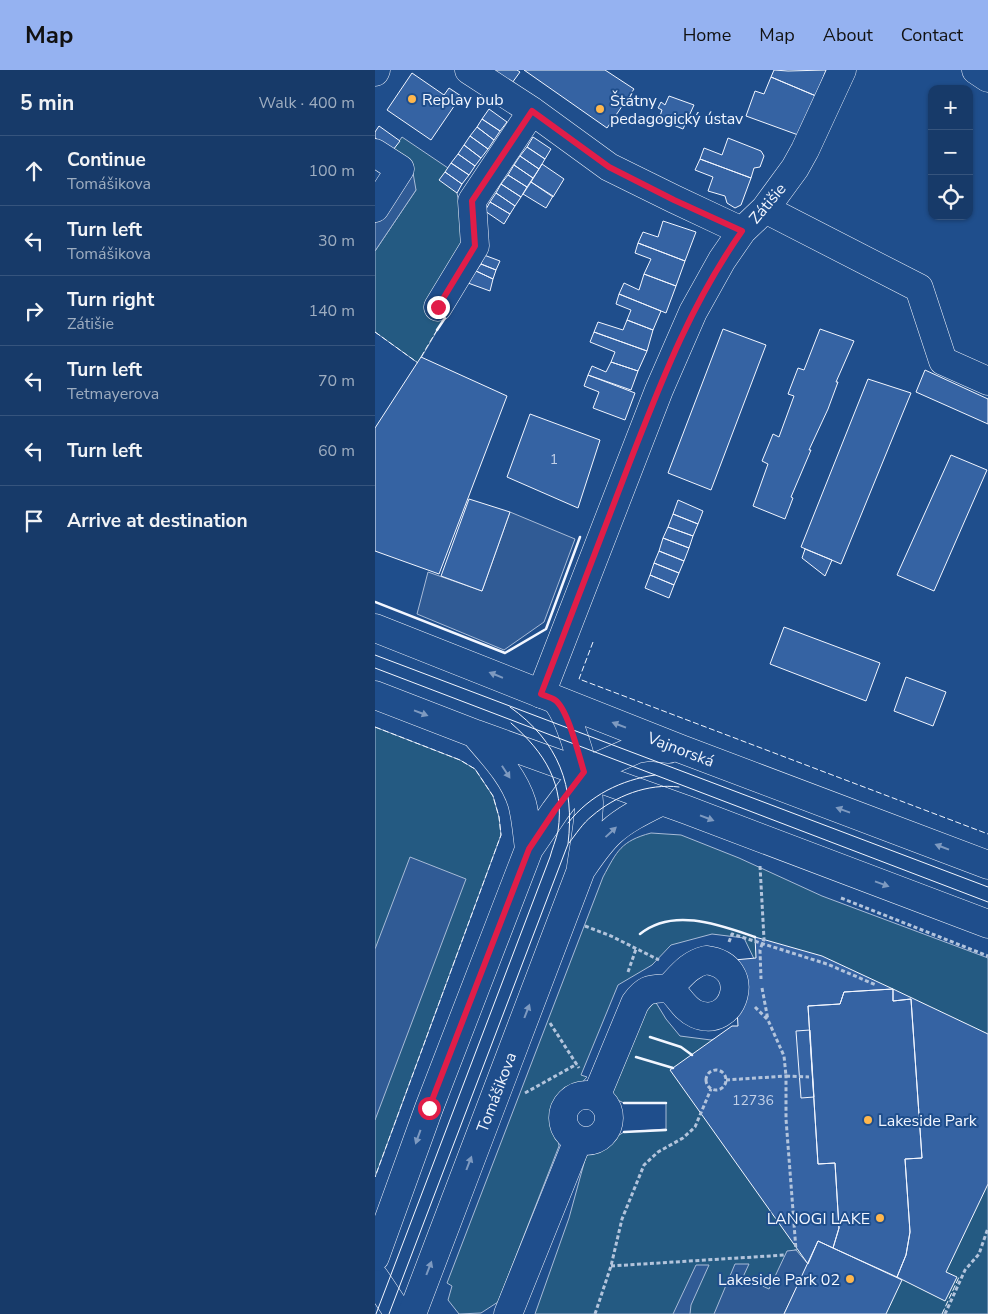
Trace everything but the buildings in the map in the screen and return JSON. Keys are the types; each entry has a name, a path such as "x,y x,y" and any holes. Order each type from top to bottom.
{"main road":[{"path":"469,70 532,111 609,167 674,200 742,231"},
{"name":"Zátišie","path":"548,697 674,351 706,287 722,260 742,231 765,209 795,168 841,70"},
{"path":"976,70 988,78"},
{"path":"438,307 475,246 472,201 532,111"},
{"path":"375,152 400,169 375,208"},
{"path":"765,209 919,288 943,361 988,381"},
{"name":"Vajnorská","path":"375,628 681,749 988,865"},
{"path":"375,695 988,924"},
{"name":"Tomášikova","path":"548,697 561,706 568,721 584,772 589,800 581,870"},
{"path":"476,734 502,765 516,790 523,807 529,849"},
{"path":"375,1257 429,1108 529,849 555,810 584,772 637,749 649,747 681,749"},
{"name":"Tomášikova","path":"412,1314 581,870 609,833 627,820 662,801"},
{"path":"508,1314 578,1140 596,1139 607,1127 609,1118 607,1110 603,1102 596,1097 635,1003 643,992 656,989 668,976"},
{"path":"375,1278 399,1314"}],"path":[{"path":"760,858 764,939 759,950 762,988 768,1020 784,1056 796,1250"},
{"path":"581,925 611,936 636,949 668,976"},
{"path":"728,945 732,934 827,964 876,985"},
{"path":"627,976 636,949"},
{"path":"753,1005 768,1020"},
{"path":"521,1096 577,1064"},
{"path":"718,1070 724,1074 725,1080 721,1088 711,1089 706,1081 709,1072 718,1070"},
{"path":"725,1080 786,1076 809,1077"},
{"path":"595,1314 611,1266 622,1219 644,1165 658,1152 683,1138 695,1127 711,1089"},
{"path":"945,1314 965,1270 979,1254 988,1228"},
{"path":"611,1266 785,1255"}],"shaded area":[{"path":"402,137 448,168 457,193 463,224 463,246 444,319 418,363 375,332 375,251 416,190 393,150"},
{"path":"412,167 416,190 375,251 375,223"},
{"path":"510,512 575,539 544,622 504,650 417,614 428,572 482,591"},
{"path":"375,727 460,760 475,769 493,796 499,817 501,835 375,1177"},
{"path":"651,833 681,835 739,858 822,896 988,958 988,1314 535,1314 569,1218 586,1156 624,1132 666,1129 666,1103 624,1103 609,1096 643,1015 655,1001 666,1019 680,1036 711,1040 745,1029 756,963 744,938 712,934 671,945 652,965 618,985 581,1075 587,1077 569,1093 560,1105 557,1118 559,1146 498,1302 481,1313 459,1314 448,1300 452,1286 447,1283 603,877 621,848 641,836"},
{"path":"410,857 466,879 375,1120 375,949"},
{"path":"796,1250 808,1264 784,1314 714,1314 735,1264 749,1264 743,1277 769,1289 787,1251"},
{"path":"696,1265 709,1265 691,1305 690,1314 673,1314"}],"tram line":[{"path":"375,655 988,887"},
{"path":"375,668 988,902"},
{"path":"389,1314 568,844 569,803 566,784 560,767 552,750 541,735 510,707"},
{"path":"376,1314 550,857 558,831 558,799 550,771 534,746 511,723"},
{"path":"568,823 586,804 607,790 642,777 655,775"},
{"path":"569,843 589,819 611,802 644,789 667,786 679,787"}],"fence":[{"path":"421,357 437,330"},
{"path":"375,332 418,363"},
{"path":"593,642 579,679 988,834"},
{"path":"375,727 460,760 475,769 493,796 499,817 501,835 375,1177"},
{"path":"942,1314 959,1277"}],"wall":[{"path":"437,330 445,318"},
{"path":"375,602 505,653 546,629 580,537"},
{"path":"640,934 653,926 667,921 682,920 712,924 755,937"},
{"path":"650,1037 681,1047 692,1055"},
{"path":"636,1057 673,1068"},
{"path":"624,1103 666,1103"},
{"path":"624,1132 666,1130"}],"place":[{"name":"Replay pub","path":"412,99"},
{"name":"Štátny pedagogický ústav","path":"600,109"},
{"name":"Lakeside Park","path":"868,1120"},
{"name":"LANOGI LAKE","path":"880,1218"},
{"name":"Lakeside Park 02","path":"850,1279"}],"route":[{"path":"429,1108 529,849 555,810 584,772 568,721 561,706 556,700 541,694 674,351 706,287 742,231 674,200 609,167 532,111 472,201 475,246 438,307"}]}
